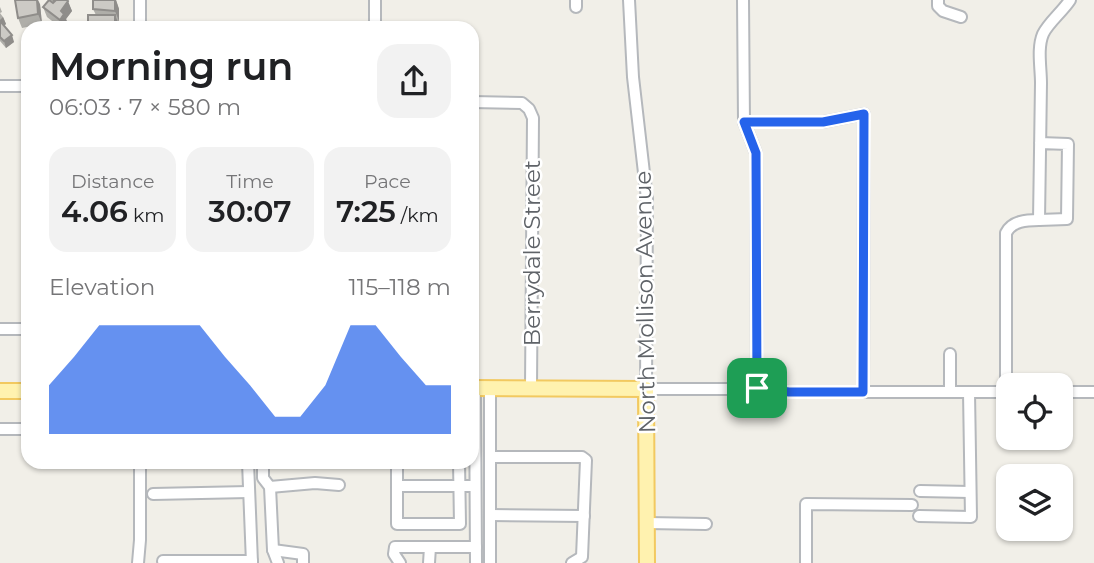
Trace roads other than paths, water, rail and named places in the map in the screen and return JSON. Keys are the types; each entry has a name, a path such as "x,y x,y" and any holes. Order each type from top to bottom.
{"main road":[{"path":"479,388 646,389"},
{"name":"North Mollison Avenue","path":"646,389 647,563"},
{"path":"0,391 21,391"}],"street":[{"path":"141,0 141,21"},
{"path":"375,0 375,21"},
{"name":"North Mollison Avenue","path":"629,0 633,77 648,199 646,389"},
{"path":"744,0 744,122 756,153 757,388"},
{"path":"938,0 938,6 943,11 961,17"},
{"path":"1039,220 1041,40 1046,28 1061,14 1070,0"},
{"path":"0,86 21,86"},
{"name":"Berrydale Street","path":"479,102 522,103 533,118 531,388"},
{"path":"744,122 823,122 864,114 863,392"},
{"path":"1007,373 1006,233 1019,222 1067,219 1068,144 1040,143"},
{"path":"0,329 21,329"},
{"path":"950,354 950,392"},
{"path":"479,388 490,457 490,563"},
{"path":"646,389 996,392"},
{"path":"919,516 971,517 969,392"},
{"path":"1073,392 1094,392"},
{"path":"0,429 21,429"},
{"path":"490,457 582,457 586,460 582,557 572,563"},
{"path":"138,563 141,540 140,469"},
{"path":"163,561 252,562 248,469"},
{"path":"263,469 263,478 270,487 273,550 278,563"},
{"path":"397,469 397,524 460,524 459,469"},
{"path":"476,469 476,563"},
{"path":"270,487 315,483 339,485"},
{"path":"397,486 475,486"},
{"path":"920,491 970,492"},
{"path":"153,494 249,492"},
{"path":"806,563 806,505 912,505"},
{"path":"490,515 584,516"},
{"path":"647,523 706,524"},
{"path":"400,563 394,554 395,547 476,547"},
{"path":"429,563 430,547"},
{"path":"273,550 303,554 303,563"}]}
